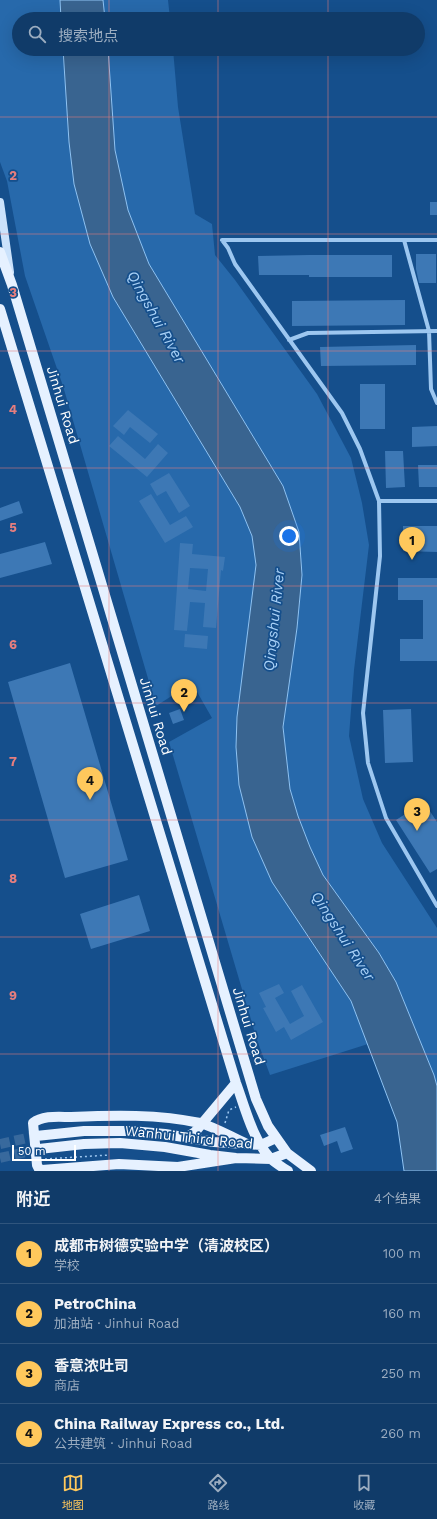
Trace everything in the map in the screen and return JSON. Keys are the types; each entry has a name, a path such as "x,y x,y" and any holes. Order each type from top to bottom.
{"main road":[{"path":"0,202 12,284"},
{"name":"Jinhui Road","path":"0,252 12,284 256,1099 268,1126 287,1153 311,1171"},
{"name":"Jinhui Road","path":"0,308 236,1083 253,1129 261,1145 271,1159 288,1171"},
{"path":"180,1137 189,1136 195,1132 236,1083"},
{"path":"195,1171 178,1167 120,1164 42,1170 38,1165 33,1123 36,1120 48,1118 107,1115 144,1116 201,1124 247,1144"},
{"name":"Wanhui Third Road","path":"36,1136 84,1131 131,1131 214,1142 261,1145 276,1138"},
{"name":"Wanhui Third Road","path":"39,1149 84,1144 120,1143 165,1147 236,1158 271,1159 287,1153"},
{"path":"178,1167 236,1158"}],"street":[{"path":"437,240 222,240 228,248 235,264 342,413 360,449 380,501 380,556 363,713 368,763 386,818 437,906"},
{"path":"404,240 429,331 431,389 437,403"},
{"path":"289,340 308,333 437,331"},
{"path":"380,501 437,501"}],"path":[{"path":"224,1126 229,1110"}],"shaded area":[{"path":"0,0 60,0 61,12 12,12 12,56 63,56 69,142 74,184 90,244 113,297 240,507 252,536 256,565 237,717 236,747 239,785 252,837 272,882 351,1001 368,1044 270,1075 257,1040 169,742 212,718 192,683 156,706 63,386 25,276 7,181 0,162"},
{"path":"103,0 168,0 169,12 104,12"},
{"path":"108,56 174,56 178,107 195,214 212,224 215,255 235,280 317,394 351,458 362,503 369,545 354,670 349,736 363,799 382,843 437,928 437,1086 434,1075 396,982 379,953 323,875 298,816 290,789 283,727 297,628 302,575 299,532 283,486 149,264 128,210 115,150"}],"water":[{"path":"60,0 103,0 104,12 61,12"},
{"name":"Qingshui River","path":"63,56 108,56 115,150 128,210 149,264 283,486 299,532 302,575 297,628 283,727 290,789 298,816 323,875 379,953 396,982 434,1075 437,1086 437,1171 404,1171 397,1122 351,1001 272,882 252,837 239,785 236,747 237,717 256,565 252,536 240,507 113,297 90,244 74,184 69,142"}],"building":[{"path":"430,202 437,202 437,215 430,215"},
{"path":"416,254 436,254 436,283 419,283 416,269"},
{"path":"392,255 392,277 309,277 309,275 259,275 258,256"},
{"path":"405,300 405,325 292,326 292,301"},
{"path":"416,345 416,365 321,366 320,347"},
{"path":"360,384 385,384 385,429 360,429"},
{"path":"128,410 158,434 150,443 130,427 124,435 113,426"},
{"path":"437,426 437,446 412,447 412,427"},
{"path":"118,436 145,459 158,444 168,453 147,477 109,446"},
{"path":"385,451 403,451 405,487 386,488"},
{"path":"418,465 437,465 437,487 419,487"},
{"path":"169,473 190,506 179,513 166,491 157,496 150,484"},
{"path":"151,494 170,525 186,516 193,527 165,543 139,501"},
{"path":"19,501 23,513 0,521 0,508"},
{"path":"403,526 437,526 437,552 403,551"},
{"path":"45,542 52,564 0,578 0,554"},
{"path":"180,543 193,544 192,554 225,557 223,571 221,570 216,628 203,627 205,603 190,602 187,631 174,630","holes":["190,568 208,569 206,591 188,589"]},
{"path":"398,578 437,578 437,661 400,661 400,639 423,639 423,600 398,600"},
{"path":"185,634 208,636 207,649 184,647"},
{"path":"70,663 128,860 65,878 8,682"},
{"path":"180,709 184,720 173,724 169,713"},
{"path":"411,709 413,762 385,763 383,710"},
{"path":"424,802 437,822 437,869 430,873 396,820"},
{"path":"139,895 150,931 91,949 80,914"},
{"path":"279,984 284,993 275,998 290,1024 304,1016 291,991 302,985 323,1022 291,1040 284,1027 276,1032 263,1008 266,1007 259,993"},
{"path":"345,1127 353,1149 341,1153 337,1141 324,1146 320,1135"}],"tunnel":[{"path":"0,1144 36,1136"},
{"path":"0,1158 39,1149"}],"place":[{"name":"成都市树德实验中学（清波校区）","path":"412,560"},
{"name":"PetroChina","path":"184,712"},
{"name":"China Railway Express co., Ltd.","path":"90,800"},
{"name":"香意浓吐司","path":"417,831"}]}
